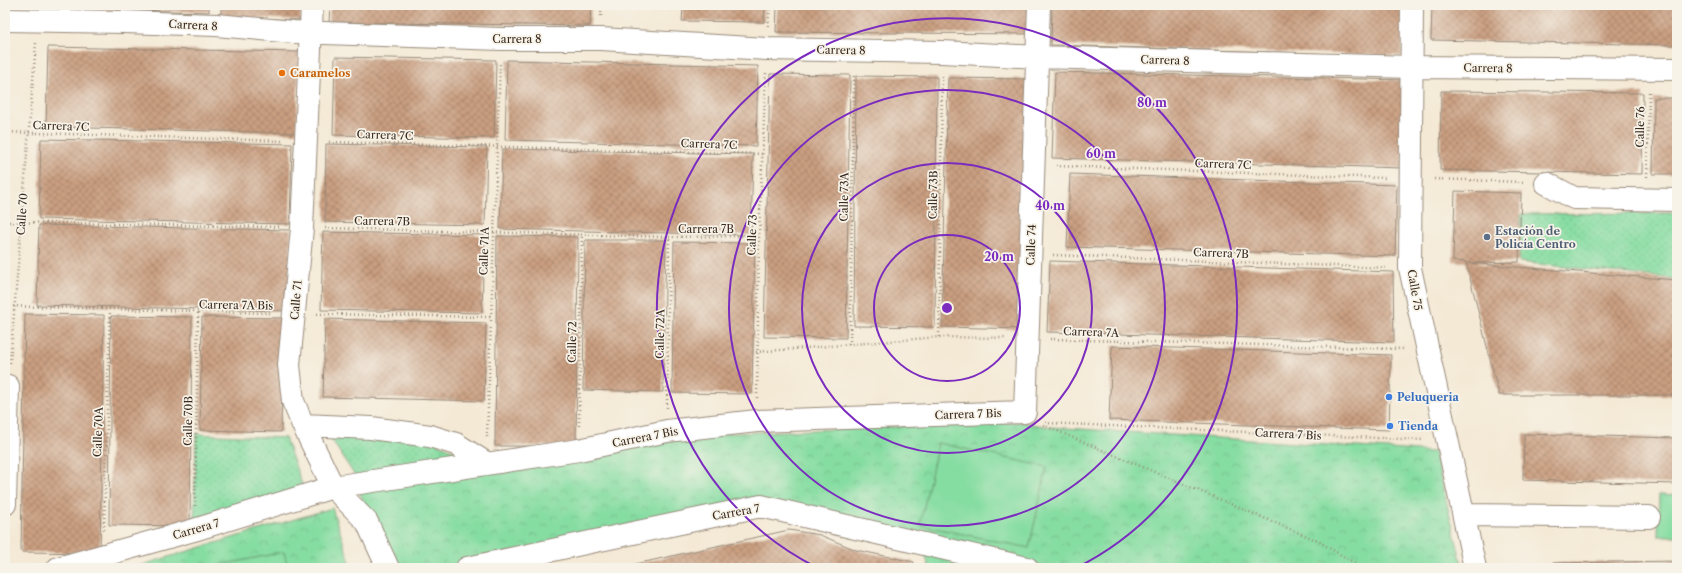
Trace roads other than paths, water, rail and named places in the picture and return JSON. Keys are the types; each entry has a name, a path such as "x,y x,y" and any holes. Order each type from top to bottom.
{"street":[{"name":"Calle 71","path":"312,5 312,32 302,228 289,365 293,401 333,487 367,522 388,568"},
{"name":"Calle 74","path":"1032,418 1028,338 1039,5"},
{"name":"Calle 75","path":"1412,5 1410,268 1426,350 1448,441 1475,568"},
{"name":"Carrera 8","path":"5,20 216,25 294,32 501,39 601,39 767,49 942,52 1038,57 1412,67 1649,70 1677,69"},
{"path":"1546,183 1574,198 1677,200"},
{"path":"5,504 8,386"},
{"name":"Carrera 7 Bis","path":"333,487 579,450 667,431 757,421 1032,418"},
{"path":"303,425 371,428 430,436 456,444 486,463"},
{"name":"Carrera 7","path":"58,568 194,530 333,487"},
{"name":"Carrera 7","path":"467,568 762,506 1027,568"},
{"path":"1464,515 1649,518"}],"place":[{"name":"Caramelos","path":"282,73"},
{"name":"Estación de Policía Centro","path":"1487,237"},
{"name":"Peluqueria","path":"1389,397"},
{"name":"Tienda","path":"1390,426"}]}
